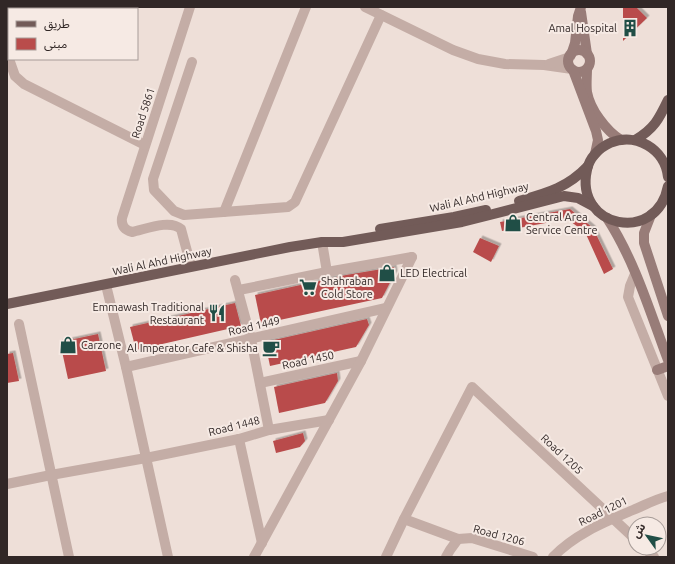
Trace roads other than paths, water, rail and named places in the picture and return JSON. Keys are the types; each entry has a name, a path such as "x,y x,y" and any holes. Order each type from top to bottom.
{"main road":[{"path":"635,140 646,134 655,126 668,100"},
{"path":"668,171 663,159 656,150 635,140 621,140 607,144 595,154 588,166 585,178 586,190 593,206 600,214 618,222 629,223 641,221 651,215 660,206 666,195 668,186"},
{"name":"Wali Al Ahd Highway","path":"7,304 106,285 191,266 322,242 344,235 454,217 499,207 555,190 573,180 588,166"},
{"name":"Wali Al Ahd Highway","path":"322,242 343,242 462,222 564,196 578,198 593,206"}],"street":[{"name":"Road 5861","path":"190,7 121,223 123,227 132,232 169,224 178,226 181,229 191,266"},
{"path":"224,212 306,7"},
{"path":"365,7 453,50 472,57 505,64 544,65 580,72 587,69"},
{"path":"581,9 583,14 587,54 590,62 587,69 586,98 598,140 595,154"},
{"path":"581,9 578,16 575,43 569,63 586,98 598,117 606,128 621,140"},
{"path":"192,62 153,179 154,190 174,211 184,215 288,207 295,202 381,15"},
{"path":"544,65 570,56 574,52 581,51 587,54"},
{"path":"9,60 15,76 24,84 145,145"},
{"path":"651,215 644,233 644,243 668,316"},
{"path":"607,218 620,240 636,274 668,360"},
{"path":"322,242 327,272"},
{"path":"239,290 412,257 361,361 254,557"},
{"path":"636,274 630,286 628,297 668,396"},
{"path":"235,280 239,290 251,339 269,430"},
{"path":"106,285 126,367 168,557"},
{"name":"Road 1449","path":"126,367 386,308"},
{"path":"19,324 69,557"},
{"name":"Road 1450","path":"260,383 361,361"},
{"path":"657,370 668,366"},
{"name":"Road 1205","path":"404,519 472,386 627,531"},
{"name":"Road 1448","path":"7,484 146,458 269,430 329,420"},
{"path":"239,438 262,543"},
{"name":"Road 1201","path":"553,557 574,540 590,530 614,518 668,496"},
{"path":"386,557 404,519 458,540 446,557"},
{"name":"Road 1206","path":"458,540 472,538 533,557"}],"place":[{"name":"Amal Hospital","path":"630,28"},
{"name":"Central Area Service Centre","path":"513,223"},
{"name":"LED Electrical","path":"387,273"},
{"name":"Shahraban Cold Store","path":"308,287"},
{"name":"Emmawash Traditional Restaurant","path":"217,313"},
{"name":"Carzone","path":"68,345"},
{"name":"Al Imperator Cafe & Shisha","path":"271,348"}]}
